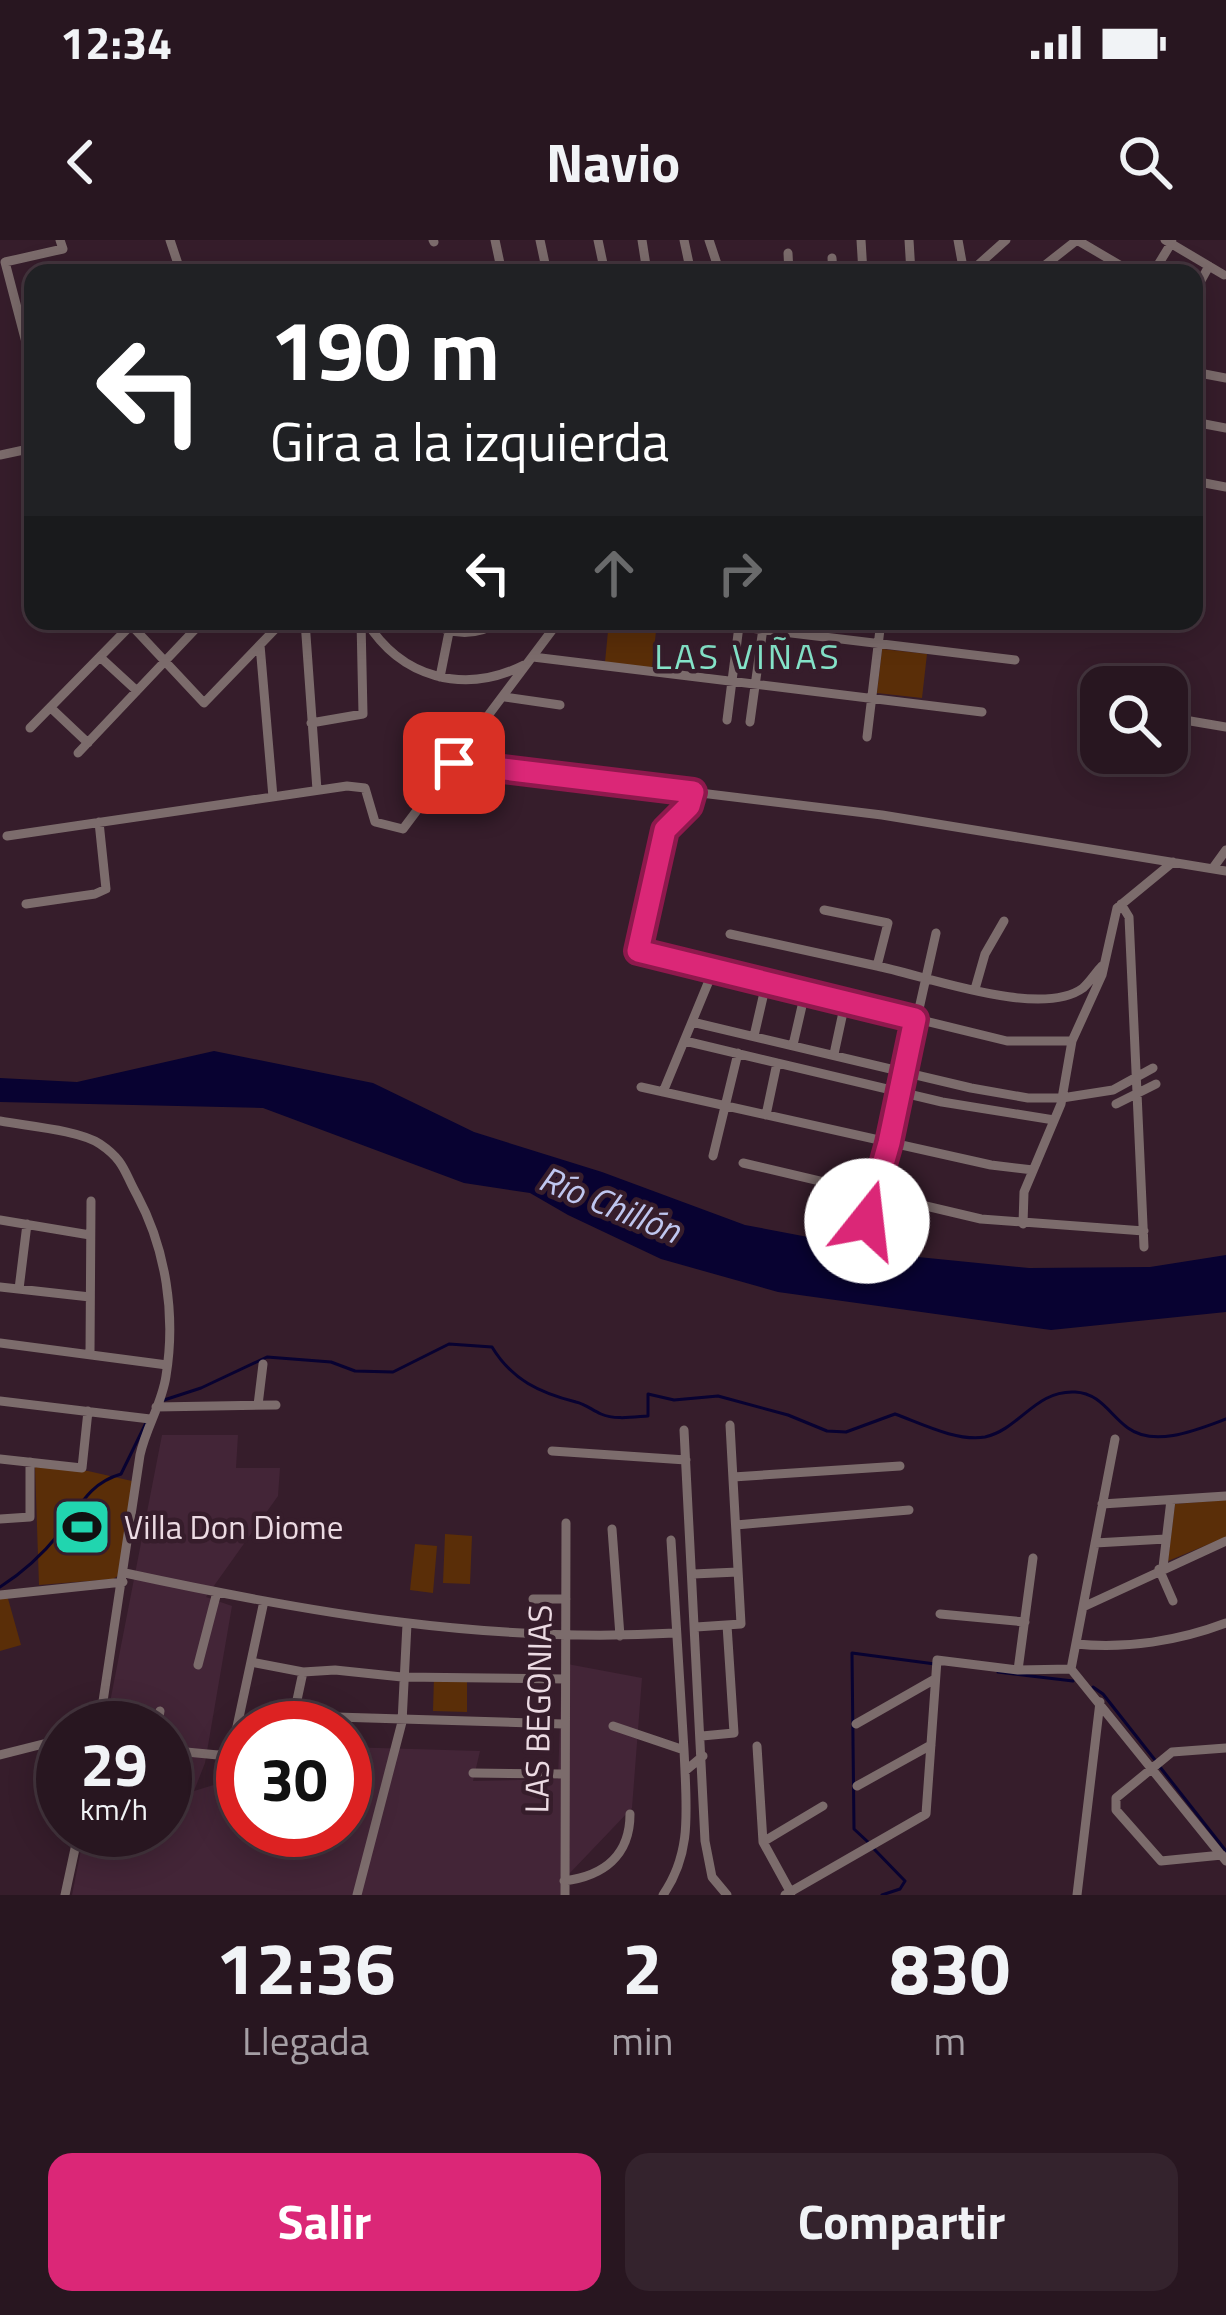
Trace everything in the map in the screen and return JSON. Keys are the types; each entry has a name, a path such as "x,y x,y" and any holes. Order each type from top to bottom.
{"street":[{"path":"15,240 20,256"},
{"path":"24,337 4,265 20,256 63,249 60,240"},
{"path":"978,264 1006,240"},
{"path":"1046,264 1077,240 1115,263"},
{"path":"1170,241 1224,275"},
{"path":"788,253 789,264"},
{"path":"832,258 832,264"},
{"path":"1203,278 1210,266"},
{"path":"30,728 126,630"},
{"path":"139,630 204,703 274,630"},
{"path":"78,754 194,630"},
{"path":"306,630 317,790"},
{"path":"311,723 363,713 363,630"},
{"path":"371,630 397,658 455,681 489,678 531,660 982,712"},
{"path":"445,630 481,630"},
{"path":"8,836 346,785 365,788 375,822 403,829 553,630"},
{"path":"727,721 738,630"},
{"path":"750,722 762,630"},
{"path":"793,630 1015,660"},
{"path":"867,737 879,630"},
{"path":"440,677 449,632"},
{"path":"260,645 273,796"},
{"path":"100,657 137,691"},
{"path":"505,697 560,705"},
{"path":"51,708 88,743"},
{"path":"1188,721 1226,727"},
{"path":"454,763 1046,838 1226,871"},
{"path":"693,792 689,806 665,830 638,951 1007,1041 1072,1041"},
{"path":"26,904 106,889 99,822"},
{"path":"1214,868 1226,850"},
{"path":"1023,1224 1024,1192 1062,1098 1072,1041 1090,1008 1121,904 1173,862"},
{"path":"1121,904 1129,916 1144,1246"},
{"path":"824,910 888,923 877,965"},
{"path":"975,989 985,954 1004,921"},
{"path":"867,1221 936,933"},
{"path":"730,934 1004,996 1052,1000 1081,989 1105,962"},
{"path":"664,1092 713,971"},
{"path":"754,1036 766,984"},
{"path":"793,1045 805,993"},
{"path":"833,1054 845,1003"},
{"path":"692,1022 971,1088 1028,1097 1062,1098 1113,1090 1153,1068"},
{"path":"685,1041 999,1114 1054,1120"},
{"path":"713,1156 738,1053"},
{"path":"766,1115 777,1063"},
{"path":"1116,1104 1156,1084"},
{"path":"641,1087 1033,1170"},
{"path":"0,1121 96,1141 126,1166 159,1241 168,1298 167,1365 140,1455 103,1701"},
{"path":"743,1163 981,1219 1144,1231"},
{"path":"90,1354 92,1202"},
{"path":"0,1220 91,1235"},
{"path":"19,1289 27,1224"},
{"path":"0,1287 90,1297"},
{"path":"0,1343 167,1365"},
{"path":"258,1405 263,1364"},
{"path":"0,1401 150,1419"},
{"path":"156,1407 276,1405"},
{"path":"0,1459 82,1468 88,1411"},
{"path":"695,1627 741,1624 730,1425"},
{"path":"684,1430 705,1841 712,1877 724,1894"},
{"path":"1071,1669 1115,1439"},
{"path":"551,1451 686,1460"},
{"path":"0,1519 30,1516 30,1462"},
{"path":"733,1477 900,1466"},
{"path":"1102,1504 1226,1496"},
{"path":"1171,1500 1161,1568 1173,1601"},
{"path":"736,1525 909,1510"},
{"name":"LAS BEGONIAS","path":"565,1895 566,1523"},
{"path":"612,1529 620,1636"},
{"path":"1095,1543 1166,1539"},
{"path":"663,1895 678,1871 687,1836 671,1540"},
{"path":"1083,1606 1226,1541"},
{"path":"1018,1670 1033,1558"},
{"path":"692,1574 738,1572"},
{"path":"0,1595 124,1577 332,1616 407,1624 566,1636 675,1633"},
{"path":"198,1665 217,1592"},
{"path":"533,1599 566,1599"},
{"path":"245,1701 264,1601"},
{"path":"940,1614 1024,1622"},
{"path":"1076,1644 1129,1644 1196,1634 1226,1623"},
{"path":"357,1895 402,1722 407,1624"},
{"path":"702,1736 734,1732 727,1624"},
{"path":"757,1746 763,1842 788,1894 926,1814 937,1660 1018,1670 1071,1669 1224,1858"},
{"path":"251,1662 303,1672 335,1670 402,1678 565,1679"},
{"path":"297,1701 303,1672"},
{"path":"856,1724 935,1679"},
{"path":"1077,1895 1100,1702"},
{"path":"372,1720 563,1724"},
{"path":"613,1726 684,1750"},
{"path":"857,1786 931,1745"},
{"path":"0,1755 36,1746"},
{"path":"1224,1858 1161,1861 1116,1810 1116,1798 1172,1752 1226,1748"},
{"path":"685,1772 703,1756"},
{"path":"473,1773 562,1774"},
{"path":"763,1842 824,1806"},
{"path":"564,1881 593,1876 613,1862 627,1840 630,1814"},
{"path":"65,1895 73,1857"}],"shaded area":[{"path":"608,630 656,630 652,668 605,662"},
{"path":"882,649 927,654 922,698 877,693"},
{"path":"162,1435 238,1435 236,1468 280,1468 278,1496 206,1597 232,1606 205,1763 194,1791 216,1784 216,1857 372,1857 372,1748 480,1751 473,1781 558,1779 562,1663 642,1678 632,1808 568,1875 562,1895 72,1895 80,1857 192,1857 192,1701 110,1701"},
{"name":"Villa Don Diome","path":"35,1467 88,1471 132,1481 121,1574 113,1579 39,1585"},
{"path":"1226,1500 1226,1537 1168,1561 1175,1504"},
{"path":"445,1534 472,1536 470,1584 443,1583"},
{"path":"415,1544 437,1546 433,1593 410,1590"},
{"path":"7,1595 21,1645 0,1651 0,1597"},
{"path":"434,1677 467,1677 467,1712 433,1711"}],"water":[{"name":"Río Chillón","path":"214,1051 373,1083 474,1132 602,1172 745,1225 908,1256 1029,1268 1150,1267 1226,1255 1226,1312 1051,1330 778,1292 661,1259 530,1193 464,1183 263,1108 0,1102 0,1078 77,1082"}],"waterway":[{"path":"161,1401 267,1357 393,1372 449,1344 492,1347 528,1384 612,1417 648,1416 648,1394 674,1400 718,1396 827,1431 846,1432 895,1414 974,1438 997,1433 1049,1397 1075,1392 1091,1396 1139,1434 1177,1435 1226,1419"},
{"path":"0,1587 46,1549 92,1491 121,1474 146,1423"},
{"path":"868,1842 854,1829 852,1653 935,1664"},
{"path":"998,1672 1073,1681"},
{"path":"1093,1687 1155,1760"},
{"path":"1160,1767 1226,1851"},
{"path":"874,1849 905,1881 900,1889 882,1895"}],"place":[{"name":"Villa Don Diome","path":"82,1527"}],"district":[{"name":"LAS VIÑAS","path":"748,656"}],"route":[{"path":"454,763 693,792 689,806 665,830 638,951 915,1019 867,1221"}]}
